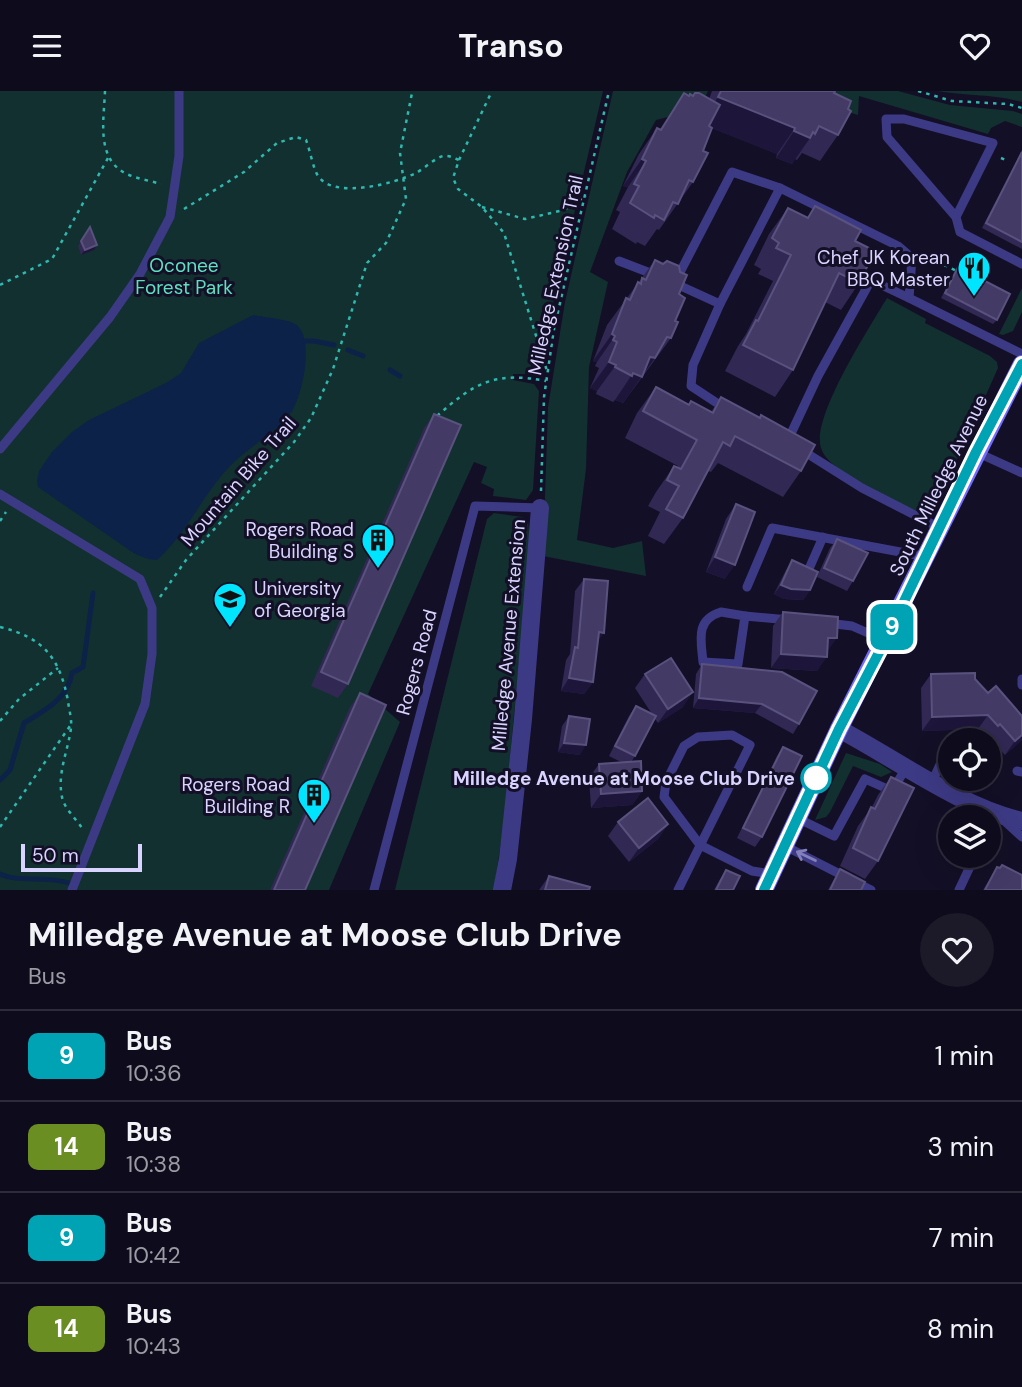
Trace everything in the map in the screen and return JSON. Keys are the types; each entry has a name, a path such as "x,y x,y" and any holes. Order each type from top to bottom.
{"main road":[{"name":"South Milledge Avenue","path":"767,882 839,729 1021,364"}],"street":[{"name":"Milledge Avenue Extension","path":"502,890 508,859 523,719 540,508"},
{"path":"839,729 907,766 966,805"},
{"path":"1001,822 1022,821"}],"lane":[{"path":"0,449 110,317 140,274 170,217 178,156 179,91"},
{"path":"956,217 993,143 904,118 886,119 887,137 956,217 960,232 1022,264"},
{"path":"674,283 732,171 780,188 898,246 912,258 909,299"},
{"path":"738,415 714,403 691,386 693,365 720,304 780,188"},
{"path":"619,261 720,304"},
{"path":"788,440 818,376 871,280 1021,364"},
{"path":"775,434 862,488 940,528"},
{"path":"976,452 1022,474"},
{"path":"0,494 140,579 152,608 152,654 145,703 72,890"},
{"name":"Rogers Road","path":"374,890 475,506 540,508"},
{"path":"747,587 772,528 927,557"},
{"path":"808,571 823,537"},
{"path":"745,616 738,664 703,662 702,628 711,615 721,612 799,621"},
{"path":"812,622 852,626 885,641"},
{"path":"1022,679 1022,685"},
{"path":"678,890 700,845 750,745 732,736 698,737 684,746 666,782 664,797 700,845 752,871 767,882"},
{"path":"797,818 834,836 865,779 892,791 907,766"},
{"path":"932,782 938,769"},
{"path":"1001,827 1022,837"},
{"path":"785,846 871,890"},
{"path":"958,890 969,868"}],"path":[{"path":"105,91 104,146 108,158 127,174 174,187"},
{"name":"Mountain Bike Trail","path":"152,608 186,560 294,442 311,418 337,359 367,263 386,243 406,199 400,153 412,93 410,91"},
{"path":"492,91 453,178 458,189 481,207 504,233 547,371"},
{"name":"Milledge Extension Trail","path":"540,508 547,371 558,307 609,91"},
{"path":"918,91 952,101 1008,104 1022,108"},
{"path":"170,217 244,172 277,143 296,137 306,140 318,176 326,183 342,188 385,184 404,178 441,156 459,160"},
{"path":"998,157 1008,162"},
{"path":"0,285 52,259 108,158"},
{"path":"481,207 525,219 564,210 586,196"},
{"path":"944,265 961,273 967,261"},
{"path":"437,416 462,394 480,383 498,377 514,376 546,381"},
{"path":"0,627 22,633 54,657 64,680 72,723 60,776 62,800 92,841"},
{"path":"0,721 19,699 58,668"},
{"path":"0,827 72,723"}],"green space":[{"name":"Oconee Forest Park","path":"0,91 603,91 552,308 542,369 535,374 513,374 513,380 534,384 539,391 533,490 526,500 493,496 494,489 481,483 487,467 474,462 368,694 400,722 329,890 0,890"},
{"path":"613,91 708,91 694,122 676,115 656,120 627,172 590,272 608,282 589,367 586,469 577,540 613,548 642,541 646,576 543,556 548,407 565,302"},
{"path":"779,91 898,91 950,105 1013,111 1022,114 1022,127 1005,121 991,128 988,134 859,96 858,115"},
{"path":"937,91 1022,91 1022,102 1001,98"},
{"path":"1022,288 1022,312 1013,331 999,334"},
{"path":"887,298 926,319 925,323 997,362 998,368 934,511 920,512 912,509 861,483 829,461 821,448 820,434 833,395"},
{"path":"494,513 522,517 528,521 530,544 504,821 494,890 395,890 487,519"},
{"path":"846,753 880,764 892,772 881,777 853,766 830,812 826,817 815,820"}],"water":[{"path":"253,315 291,322 301,331 305,341 305,368 295,406 276,428 229,467 177,538 157,560 135,554 38,487 39,471 52,452 72,432 89,420 166,383 181,373 199,343"}],"building":[{"path":"721,91 835,91 834,93 851,101 848,109 851,111 838,135 819,126 810,138 794,131 795,128 718,97"},
{"path":"684,93 693,96 699,93 720,105 709,126 712,128 703,151 708,153 693,182 689,180 678,204 673,202 664,220 655,215 654,218 630,203 639,186 634,184 646,161 642,159 657,128 661,130"},
{"path":"1022,152 1022,242 986,223"},
{"path":"815,206 861,230 855,241 875,251 859,283 839,273 793,370 743,345 791,255 776,248 779,243 772,238 788,208 808,218"},
{"path":"90,227 97,245 85,250 81,241"},
{"path":"655,260 679,266 680,272 687,275 679,294 685,298 671,338 667,337 655,358 650,357 642,377 633,373 632,376 609,362 617,342 613,340 615,336 612,334 626,298 630,300 642,278 646,280"},
{"name":"Chef JK Korean BBQ Master","path":"958,267 1010,294 997,320 945,293"},
{"path":"656,387 689,405 691,401 713,413 721,397 760,418 761,415 815,445 801,471 735,436 730,446 723,442 683,518 666,509 679,486 667,480 674,466 681,469 697,440 643,411"},
{"name":"Rogers Road Building S","path":"434,414 461,425 348,684 321,672"},
{"path":"736,504 755,512 735,565 715,557"},
{"path":"837,539 868,553 853,581 824,568"},
{"path":"792,560 818,572 810,590 791,589 781,585"},
{"path":"584,579 608,581 604,633 599,632 593,682 569,678 575,647 578,648"},
{"path":"783,612 838,617 837,638 828,638 827,657 781,654"},
{"path":"671,658 693,692 668,709 645,674"},
{"path":"702,664 782,672 817,691 799,724 762,704 699,698"},
{"path":"975,673 975,679 988,693 996,686 1022,716 1022,735 1015,741 988,715 932,717 931,674"},
{"name":"Rogers Road Building R","path":"360,693 386,705 305,890 274,890"},
{"path":"636,706 656,716 635,756 615,746"},
{"path":"569,716 590,719 586,745 564,743"},
{"path":"783,747 802,756 762,837 743,828"},
{"path":"641,761 642,791 601,794 599,764"},
{"path":"891,777 914,788 878,861 853,848 871,807 875,809"},
{"path":"648,798 668,824 639,848 618,822"},
{"path":"1001,866 1022,875 1022,890 985,890 996,868"},
{"path":"840,869 865,882 861,890 830,890"},
{"path":"726,870 740,876 733,890 716,890"},
{"path":"549,876 590,887 589,890 545,890"}],"waterway":[{"path":"305,341 334,345"},
{"path":"348,350 363,356"},
{"path":"390,370 400,376"},
{"path":"0,780 10,770 24,723 54,703 65,690 72,673 83,667 93,593"},
{"path":"0,874 69,883"}],"bus line":[{"name":"9","path":"764,890 839,729 1022,364"}],"place":[{"name":"Chef JK Korean BBQ Master","path":"974,298"},
{"name":"Rogers Road Building S","path":"378,570"},
{"name":"University of Georgia","path":"230,629"},
{"name":"Milledge Avenue at Moose Club Drive","path":"816,778"},
{"name":"Rogers Road Building R","path":"314,825"}]}
